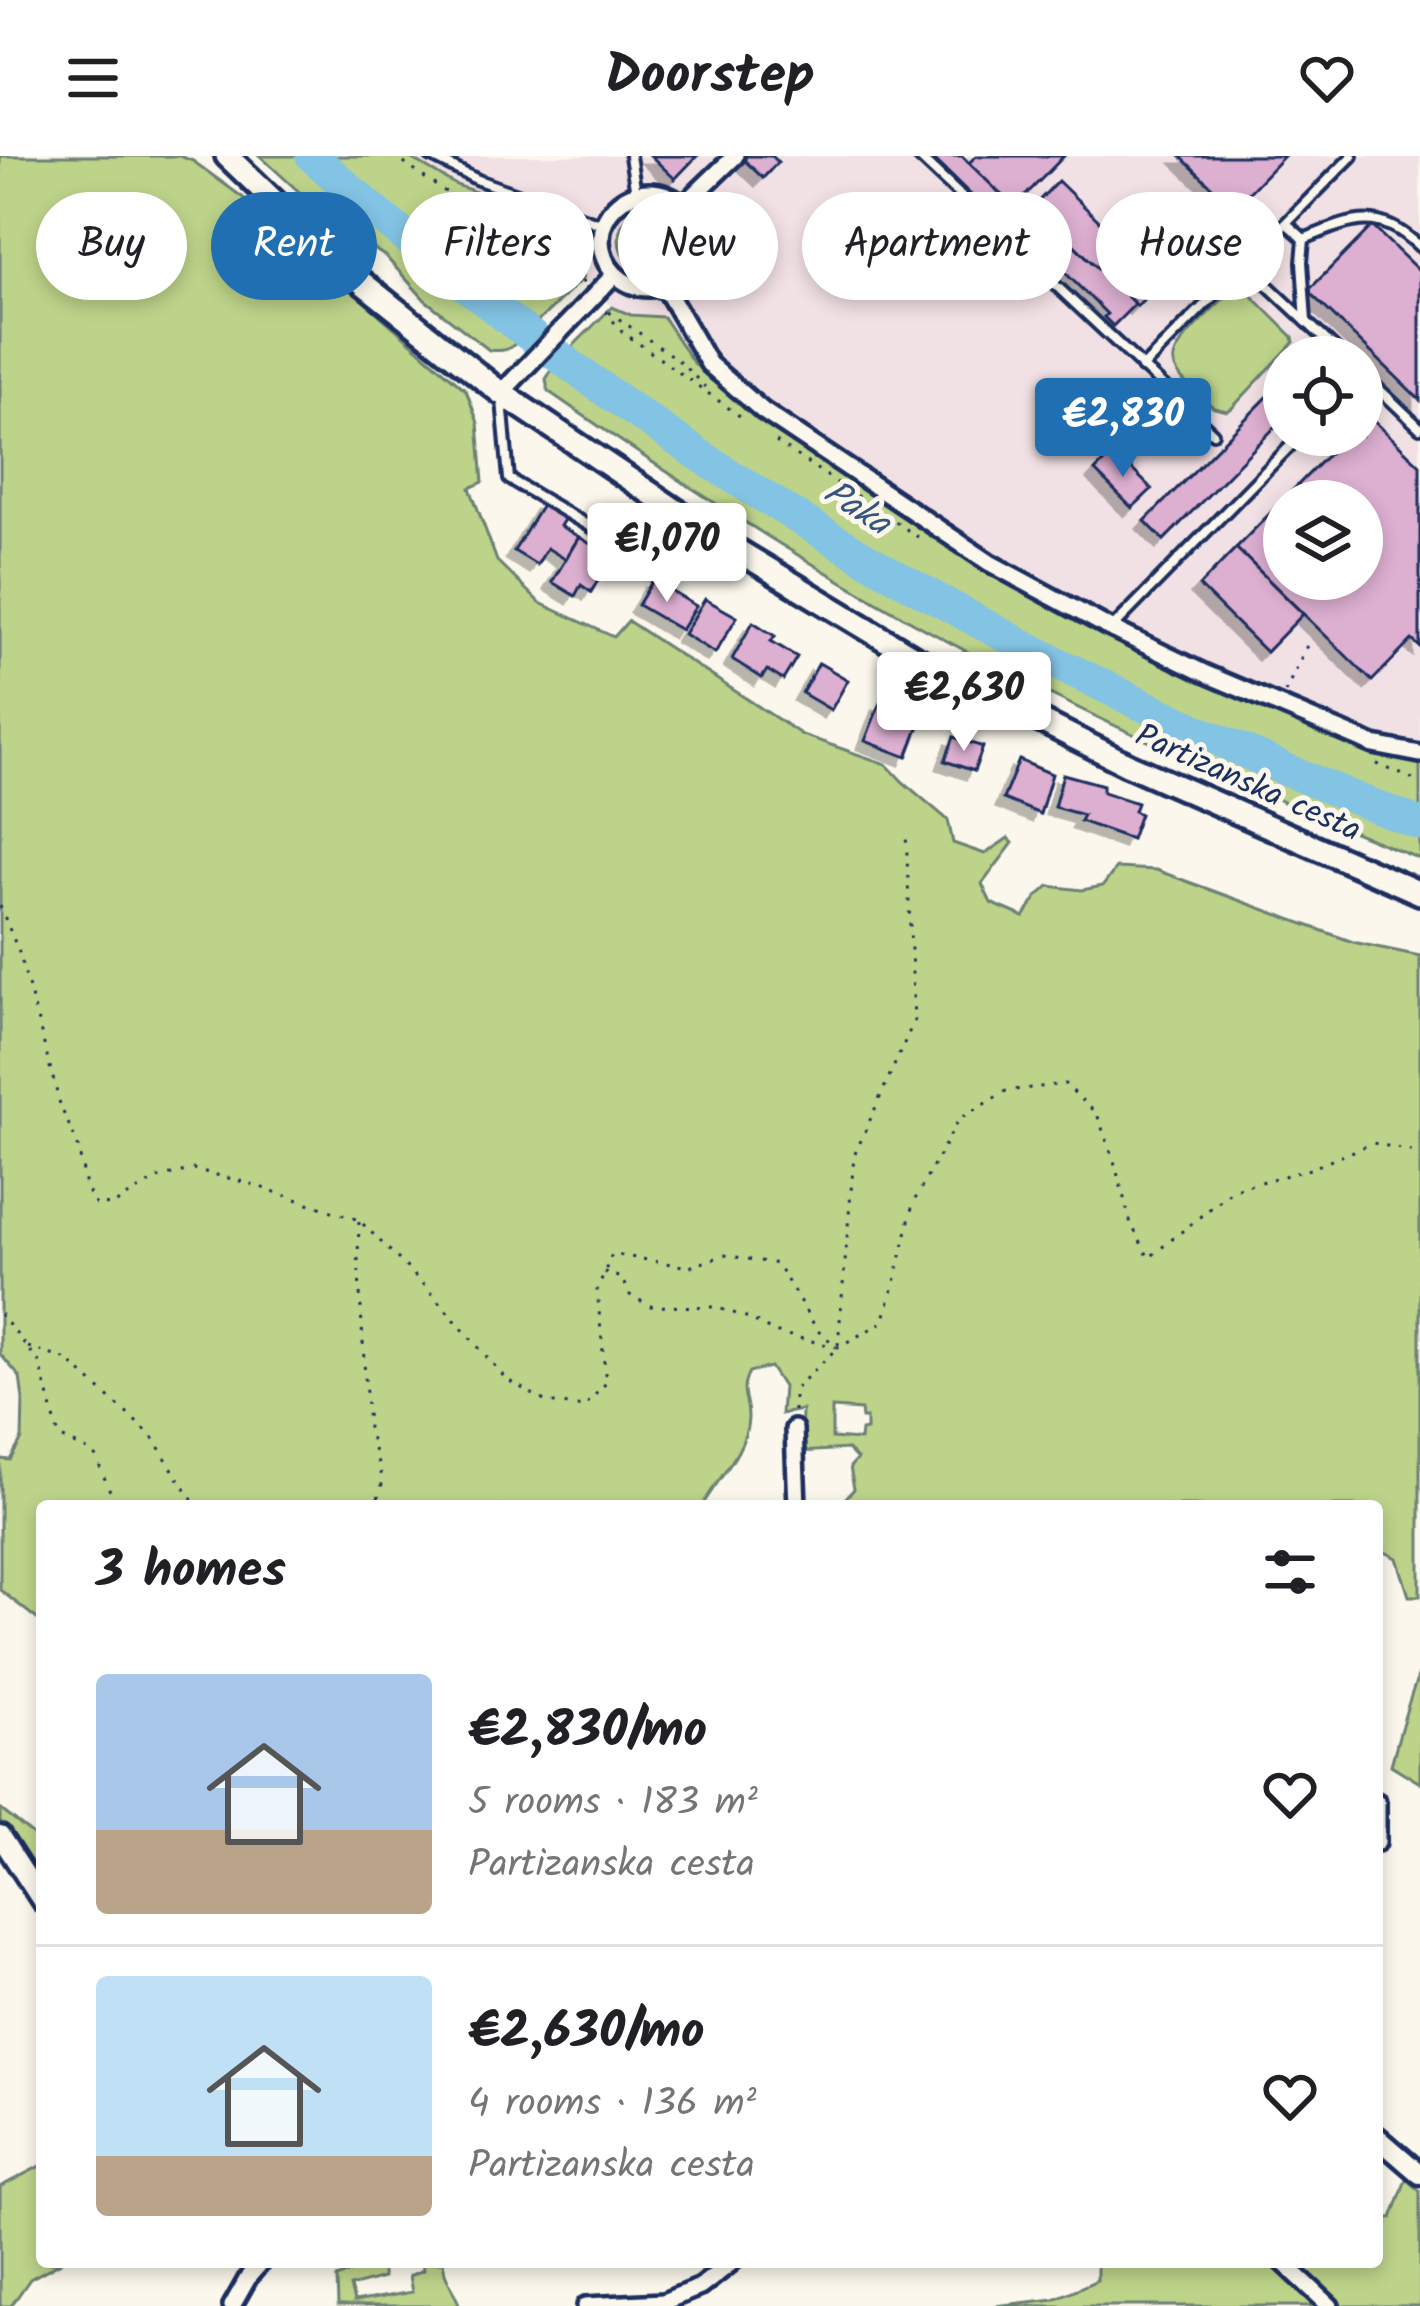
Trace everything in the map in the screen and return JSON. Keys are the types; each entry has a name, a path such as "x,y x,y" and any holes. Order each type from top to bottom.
{"main road":[{"name":"Partizanska cesta","path":"227,156 345,269 501,393 716,538 917,659 1129,765 1420,893"}],"street":[{"path":"698,192 735,156"},
{"path":"618,203 602,225 600,246 618,276"},
{"path":"501,393 614,274"},
{"path":"672,300 709,364 763,411 990,563 1206,674 1373,745 1420,754"},
{"path":"794,1429 797,1500"},
{"path":"0,1836 36,1891"},
{"path":"1383,2142 1420,2174"},
{"path":"232,2306 255,2268"},
{"path":"586,2306 663,2302 700,2287 724,2268"},
{"path":"1289,2268 1330,2306"}],"lane":[{"path":"430,156 478,180 602,225"},
{"path":"630,156 636,192"},
{"path":"918,156 1214,433"},
{"path":"1304,239 1286,223 1352,156"},
{"path":"1304,239 1359,219 1383,220 1420,247"},
{"path":"1304,239 1306,321"},
{"path":"1142,368 1209,300"},
{"path":"1284,300 1322,336"},
{"path":"501,393 509,479 621,545 716,538"},
{"path":"1383,394 1420,428"},
{"path":"1112,628 1280,456"}],"path":[{"path":"394,156 446,192"},
{"path":"605,309 679,360 714,397 620,330 605,309"},
{"path":"1279,705 1310,639"},
{"path":"838,1347 854,1156 914,1021 906,833"},
{"path":"0,906 20,955 94,1204 113,1205 156,1179 193,1169 359,1220 427,1288 506,1379 545,1402 584,1407 606,1382 597,1290 611,1254 689,1267 725,1255 777,1264 818,1331 838,1347"},
{"path":"794,1429 794,1390 838,1347 883,1322 913,1203 959,1119 1006,1091 1065,1084 1097,1114 1131,1224 1150,1258 1234,1189 1310,1169 1373,1143 1420,1153"},
{"path":"359,1220 368,1429 383,1480 378,1500"},
{"path":"604,1272 621,1278 630,1295 650,1306 715,1307 774,1332 838,1347"},
{"path":"0,1315 40,1363 59,1437 94,1453 112,1498 118,1500"},
{"path":"26,1347 67,1360 151,1435 192,1500"}],"shaded area":[{"path":"407,156 1420,156 1420,756 1213,685 966,557 710,380 664,317 631,315 612,307 594,289 594,192 476,192"}],"green space":[{"path":"0,156 180,156 235,192 211,192 211,300 362,300 466,390 478,423 483,482 470,488 497,561 540,603 614,637 628,621 802,735 886,764 948,820 953,843 985,854 1008,838 1013,843 982,884 991,903 1024,917 1049,886 1082,890 1103,886 1116,868 1156,870 1353,942 1420,956 1420,1596 1409,1596 1397,1558 1383,1551 1383,1500 844,1500 854,1489 850,1467 857,1459 847,1449 801,1452 802,1410 781,1414 783,1387 770,1367 749,1372 744,1391 748,1419 742,1443 706,1500 36,1500 36,1618 0,1590 0,1459 10,1460 22,1439 20,1377 0,1354","holes":["832,1408 861,1410 866,1418 860,1440 832,1438"]},
{"path":"260,156 300,156 342,192 299,192"},
{"path":"321,156 407,156 476,192 401,192 401,226 377,205 377,192 362,192"},
{"path":"377,222 401,242 401,274 377,251"},
{"path":"425,300 473,300 521,338 506,349 489,350"},
{"path":"495,300 560,300 531,328"},
{"path":"1222,300 1256,300 1292,336 1263,336 1263,375 1227,411 1214,408 1185,382 1174,364 1179,347"},
{"path":"612,307 631,315 663,317 711,380 966,557 1213,685 1328,734 1420,758 1420,817 1206,728 1048,653 941,595 778,496 566,353"},
{"path":"557,362 738,486 925,601 1143,714 1420,834 1420,859 1123,730 846,584 548,391 546,379"},
{"path":"1420,1672 1420,1783 1391,1765"},
{"path":"0,1809 36,1837 36,1877 14,1841 0,1826"},
{"path":"36,2168 36,2268 50,2268 30,2279 11,2306 0,2306 0,2187"},
{"path":"1406,2179 1420,2191 1420,2306 1341,2306 1300,2268 1383,2268 1383,2217 1392,2218"},
{"path":"360,2268 386,2268 383,2278 350,2287 354,2302 412,2292 409,2276 423,2268 444,2268 460,2306 338,2306 337,2278"},
{"path":"1097,2268 1279,2268 1325,2306 994,2306 1054,2299 1097,2280"}],"building":[{"path":"651,156 697,156 675,179"},
{"path":"740,156 772,156 778,162 763,178"},
{"path":"931,156 962,156 999,192 968,192"},
{"path":"976,156 1064,156 1029,192 999,192 969,163"},
{"path":"1180,156 1284,156 1249,192 1217,192"},
{"path":"1058,181 1069,192 1047,192"},
{"path":"1072,195 1096,218 1096,266 1072,243"},
{"path":"1372,226 1420,272 1420,400 1383,364 1383,336 1354,336 1308,291"},
{"path":"1072,243 1096,266 1096,300 1135,304 1113,326 1104,317 1107,314 1072,280"},
{"path":"1263,401 1263,439 1164,540 1145,521"},
{"path":"1383,429 1420,465 1420,647 1412,640 1372,681 1289,600 1383,600 1383,480 1303,480 1326,456 1383,456"},
{"path":"1114,452 1152,489 1132,508 1095,471"},
{"path":"544,502 567,515 560,526 579,537 565,559 547,548 537,565 514,551"},
{"path":"1263,521 1263,574 1236,548"},
{"path":"579,537 612,557 591,592 581,585 575,596 552,582"},
{"path":"1236,548 1263,575 1263,600 1289,600 1303,614 1266,652 1199,586"},
{"path":"653,580 696,606 681,630 638,605"},
{"path":"705,599 737,617 715,653 684,634"},
{"path":"753,622 775,636 771,641 797,657 783,680 767,670 762,678 732,659"},
{"path":"819,663 848,680 831,710 802,693"},
{"path":"880,703 897,705 922,718 907,757 865,741"},
{"path":"954,737 983,747 974,771 945,761"},
{"path":"1019,760 1052,774 1040,814 1003,799"},
{"path":"1063,774 1103,785 1103,792 1137,803 1134,811 1140,814 1131,839 1080,821 1083,815 1054,807"}],"waterway":[{"name":"Paka","path":"312,156 436,262 565,361 698,454 836,541 1122,695 1270,763 1420,824"}]}
